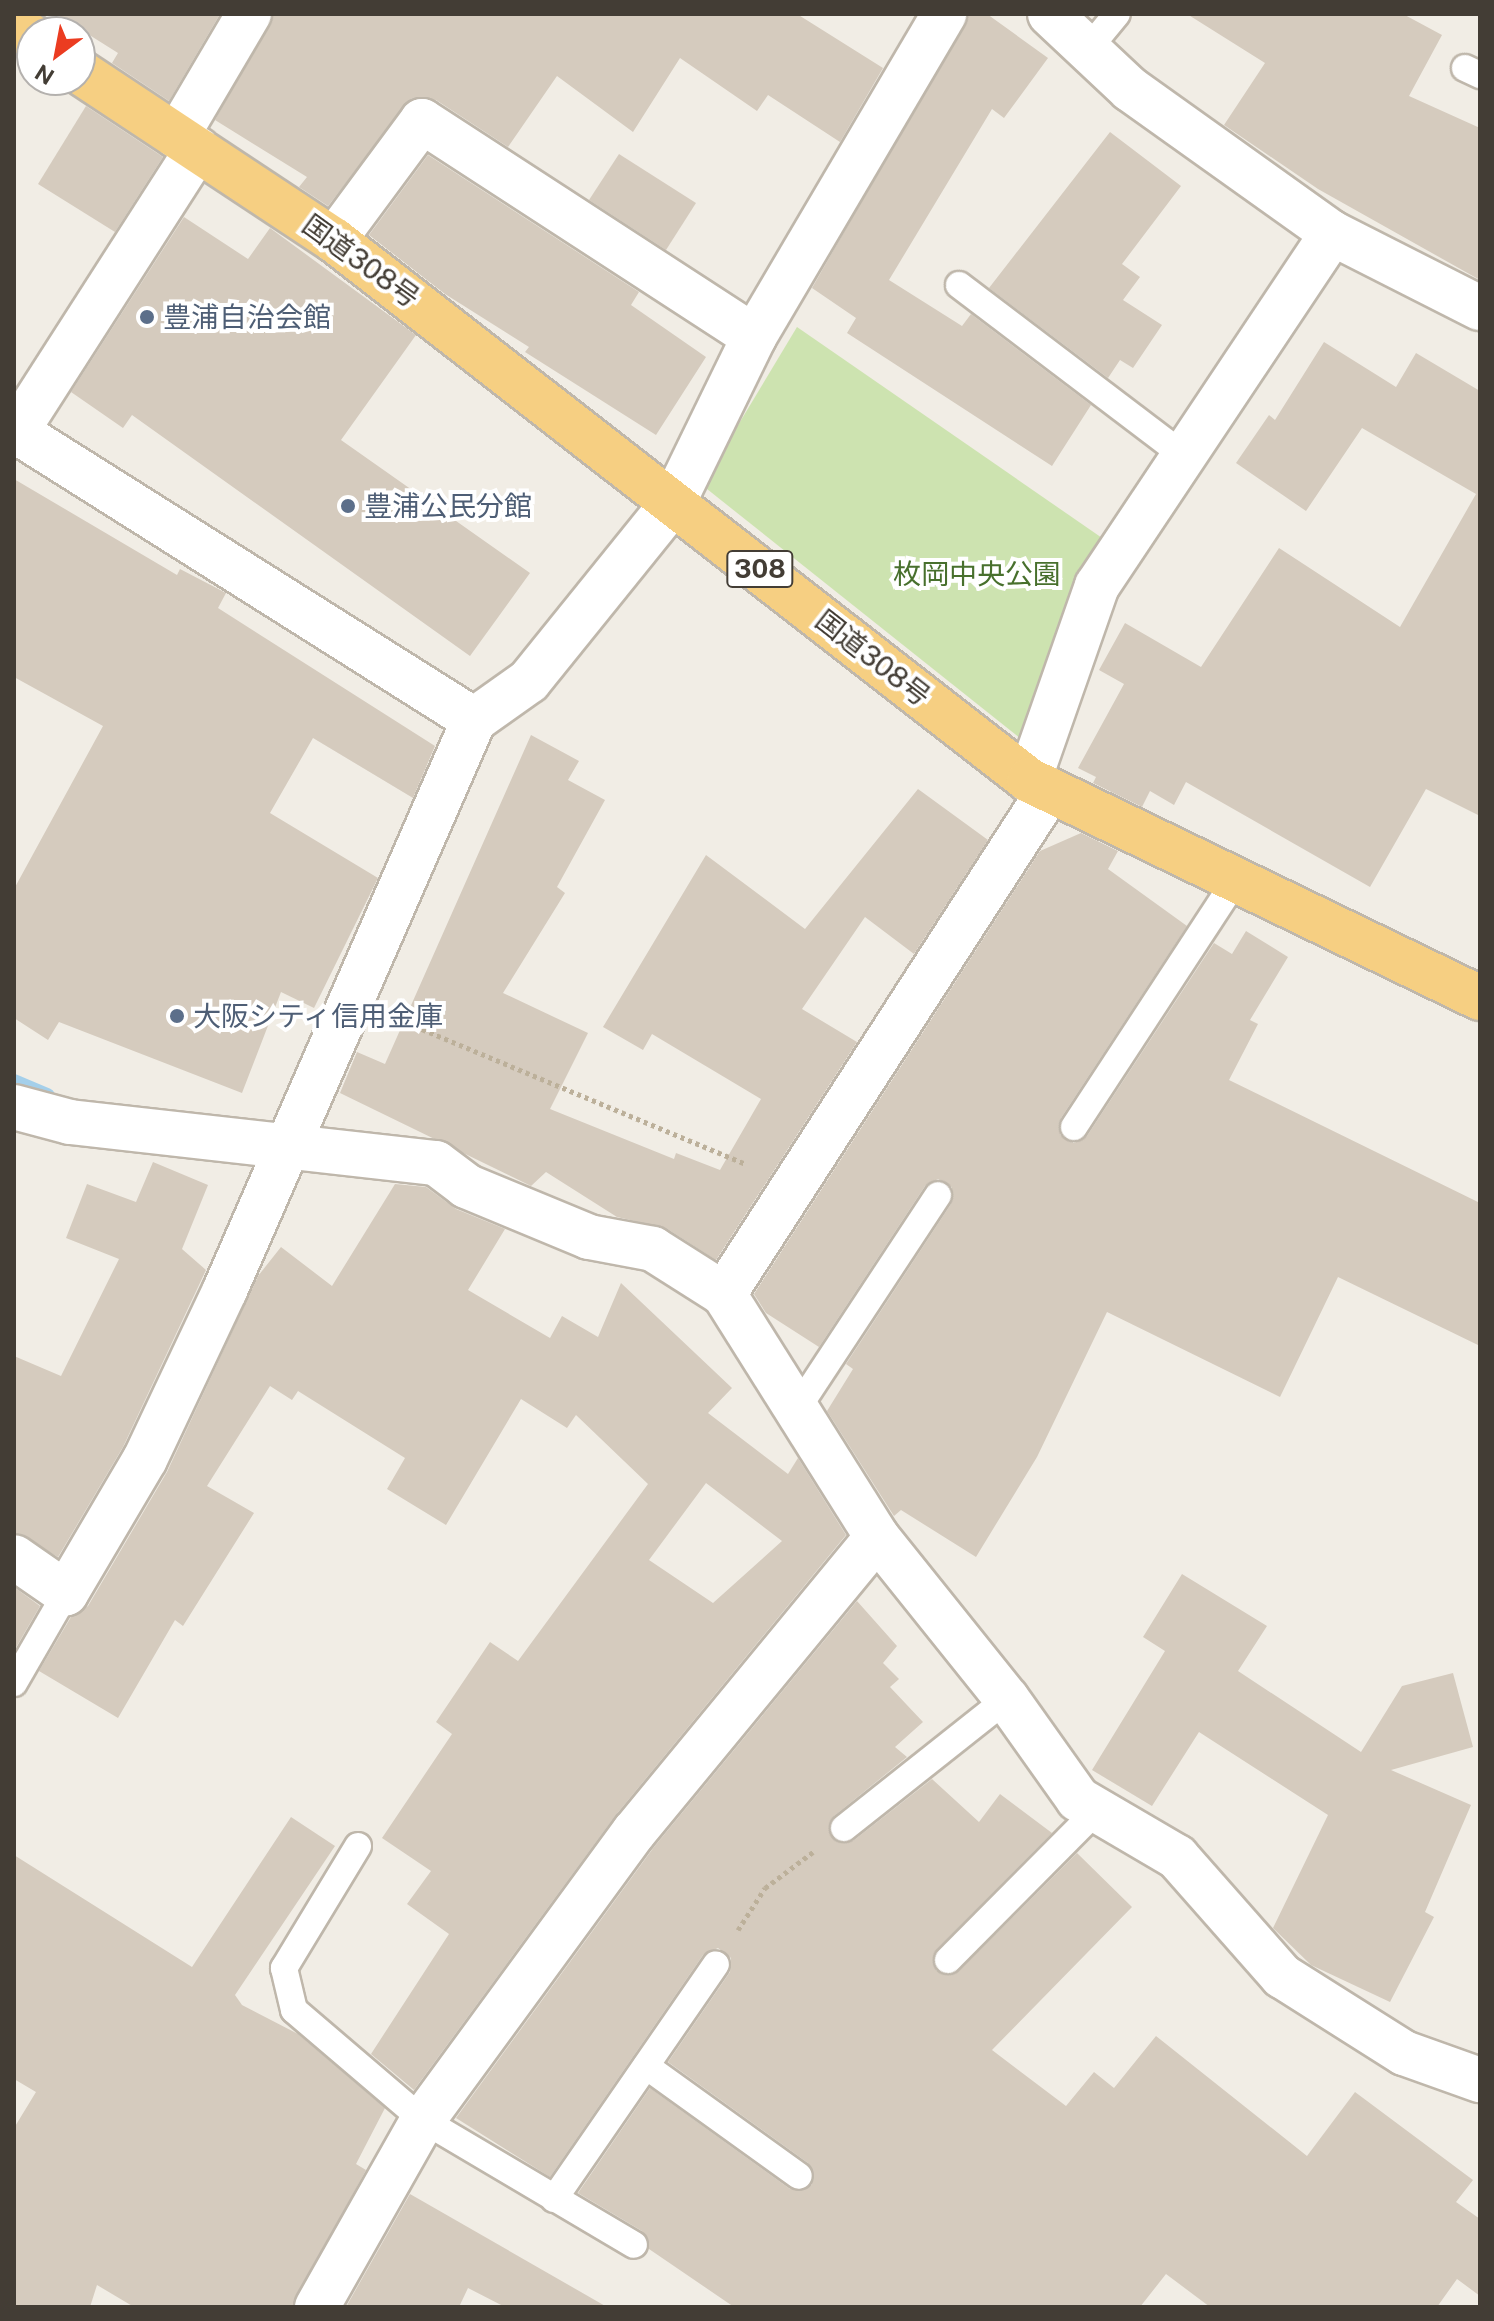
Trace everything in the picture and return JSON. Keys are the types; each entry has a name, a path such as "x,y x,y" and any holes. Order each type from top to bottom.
{"highway":[{"name":"国道308号","path":"96,82 334,240 1039,786 1237,878 1480,998"}],"street":[{"path":"249,14 187,142 15,431 474,720"},
{"path":"14,1557 66,1593 145,1459 290,1144 474,720 529,681 674,501 754,337 944,14"},
{"path":"1050,14 1130,89 1332,233 1480,308"},
{"path":"334,240 422,121 754,337"},
{"path":"724,1294 1039,786 1097,586 1332,233"},
{"path":"14,1107 70,1122 290,1144 436,1163 466,1186 589,1237 653,1249 724,1294 877,1537 1007,1699 1078,1799 1177,1857 1282,1976 1404,2053 1480,2080"},
{"path":"317,2307 423,2120 634,1832 877,1537"}],"lane":[{"path":"1088,49 1117,14"},
{"path":"959,285 1184,456"},
{"path":"1074,1127 1237,878"},
{"path":"797,1409 938,1195"},
{"path":"14,1683 66,1593"},
{"path":"844,1828 1007,1699"},
{"path":"948,1960 1097,1810"},
{"path":"358,1846 284,1968 294,2010 423,2120 634,2245"},
{"path":"554,2199 716,1964"},
{"path":"646,2066 799,2176"}],"path":[{"path":"352,1000 795,1184"},
{"path":"716,1964 765,1888 844,1828"}],"green space":[{"name":"枚岡中央公園","path":"797,327 1105,540 1021,739 702,485"}],"building":[{"path":"56,14 220,14 169,101 112,63 118,53 96,39 96,16"},
{"path":"274,14 797,14 883,68 840,142 768,95 757,111 680,58 633,132 557,76 508,147 436,100 412,98 328,206 299,187 307,177 215,120"},
{"path":"969,14 987,14 1048,58 1004,118 992,109 889,280 962,326 971,314 1091,405 1052,466 847,333 856,318 812,288"},
{"path":"1187,14 1403,14 1442,35 1409,96 1480,128 1480,280 1318,189 1224,125 1265,63"},
{"path":"86,106 163,157 115,232 38,184"},
{"path":"1110,132 1181,186 1122,264 1140,277 1123,300 1162,325 1133,368 1120,360 1108,378 989,288"},
{"path":"619,154 696,203 666,250 589,200"},
{"path":"428,155 639,292 631,305 706,357 656,435 525,352 529,347 445,294 369,235"},
{"name":"豊浦公民分館","path":"184,217 248,259 270,228 416,335 341,440 530,573 470,656 132,415 123,428 71,392"},
{"path":"1324,342 1396,387 1416,353 1480,391 1480,816 1426,789 1370,887 1186,782 1174,805 1150,791 1142,807 1093,783 1096,777 1078,768 1124,684 1099,670 1125,623 1201,667 1279,548 1400,627 1476,494 1362,428 1306,511 1236,463 1269,415 1275,420"},
{"path":"14,479 177,575 180,569 226,593 218,608 435,746 413,798 313,738 270,813 378,878 314,1008 281,992 242,1093 59,1022 48,1040 14,1018 14,889 103,726 14,677"},
{"path":"531,735 579,761 568,780 605,800 557,887 565,893 503,993 588,1033 550,1109 674,1159 676,1153 720,1170 761,1099 652,1034 643,1050 603,1027 706,855 805,929 918,789 988,840 914,954 865,917 802,1009 857,1042 716,1260 666,1228 617,1217 546,1172 531,1186 340,1093 357,1052 385,1064"},
{"path":"1081,833 1118,851 1108,869 1187,926 1061,1118 1060,1135 1074,1143 1087,1136 1214,943 1232,954 1246,931 1288,957 1250,1020 1258,1024 1229,1080 1480,1203 1480,1346 1338,1277 1280,1397 1107,1312 1037,1457 976,1557 901,1510 894,1516 827,1411 853,1369 846,1364 951,1204 952,1187 938,1179 925,1186 819,1347 766,1313 754,1294 1040,851"},
{"path":"153,1162 208,1185 182,1249 206,1270 123,1447 58,1557 14,1532 14,1356 61,1376 119,1259 66,1238 87,1184 136,1202"},
{"path":"395,1184 426,1187 456,1209 505,1229 468,1290 550,1338 562,1316 598,1337 621,1283 732,1388 708,1413 788,1474 798,1458 846,1535 615,1816 414,2090 371,2054 449,1934 407,1904 431,1871 382,1838 452,1734 436,1722 490,1642 518,1661 648,1484 576,1415 567,1428 521,1399 446,1525 387,1489 405,1458 298,1391 292,1400 270,1386 207,1486 254,1513 183,1626 175,1620 118,1718 39,1671 71,1617 88,1606 167,1472 258,1276 281,1247 332,1286","holes":["706,1483 782,1541 713,1603 649,1560"]},
{"path":"1182,1574 1267,1626 1238,1671 1361,1752 1402,1686 1453,1673 1473,1747 1391,1770 1471,1805 1425,1912 1434,1917 1390,2002 1311,1965 1273,1928 1328,1815 1199,1732 1152,1806 1092,1770 1165,1651 1143,1637"},
{"path":"14,1587 40,1606 14,1651"},
{"path":"857,1601 897,1646 883,1663 899,1679 890,1687 923,1722 895,1747 907,1757 834,1816 832,1838 853,1841 932,1779 979,1822 1000,1794 1052,1833 937,1949 936,1971 959,1971 1077,1853 1132,1907 992,2050 1066,2106 1094,2072 1114,2088 1156,2036 1307,2156 1355,2092 1473,2180 1456,2202 1480,2219 1480,2296 1457,2279 1437,2307 1210,2307 1166,2274 1140,2307 734,2307 649,2249 642,2231 578,2193 650,2088 790,2189 812,2185 808,2163 668,2062 730,1972 731,1958 718,1948 703,1955 550,2177 456,2118 654,1847"},
{"path":"291,1817 335,1846 235,1995 242,2005 298,2034 385,2108 356,2164 366,2170 292,2307 134,2307 97,2285 90,2307 14,2307 14,2128 36,2092 14,2079 14,1855 192,1967"},
{"path":"410,2194 607,2307 505,2307 468,2288 459,2307 346,2307"}],"waterway":[{"path":"14,1082 47,1096"}],"place":[{"name":"豊浦自治会館","path":"147,317"},
{"name":"豊浦公民分館","path":"348,506"},
{"name":"大阪シティ信用金庫","path":"177,1016"}]}
